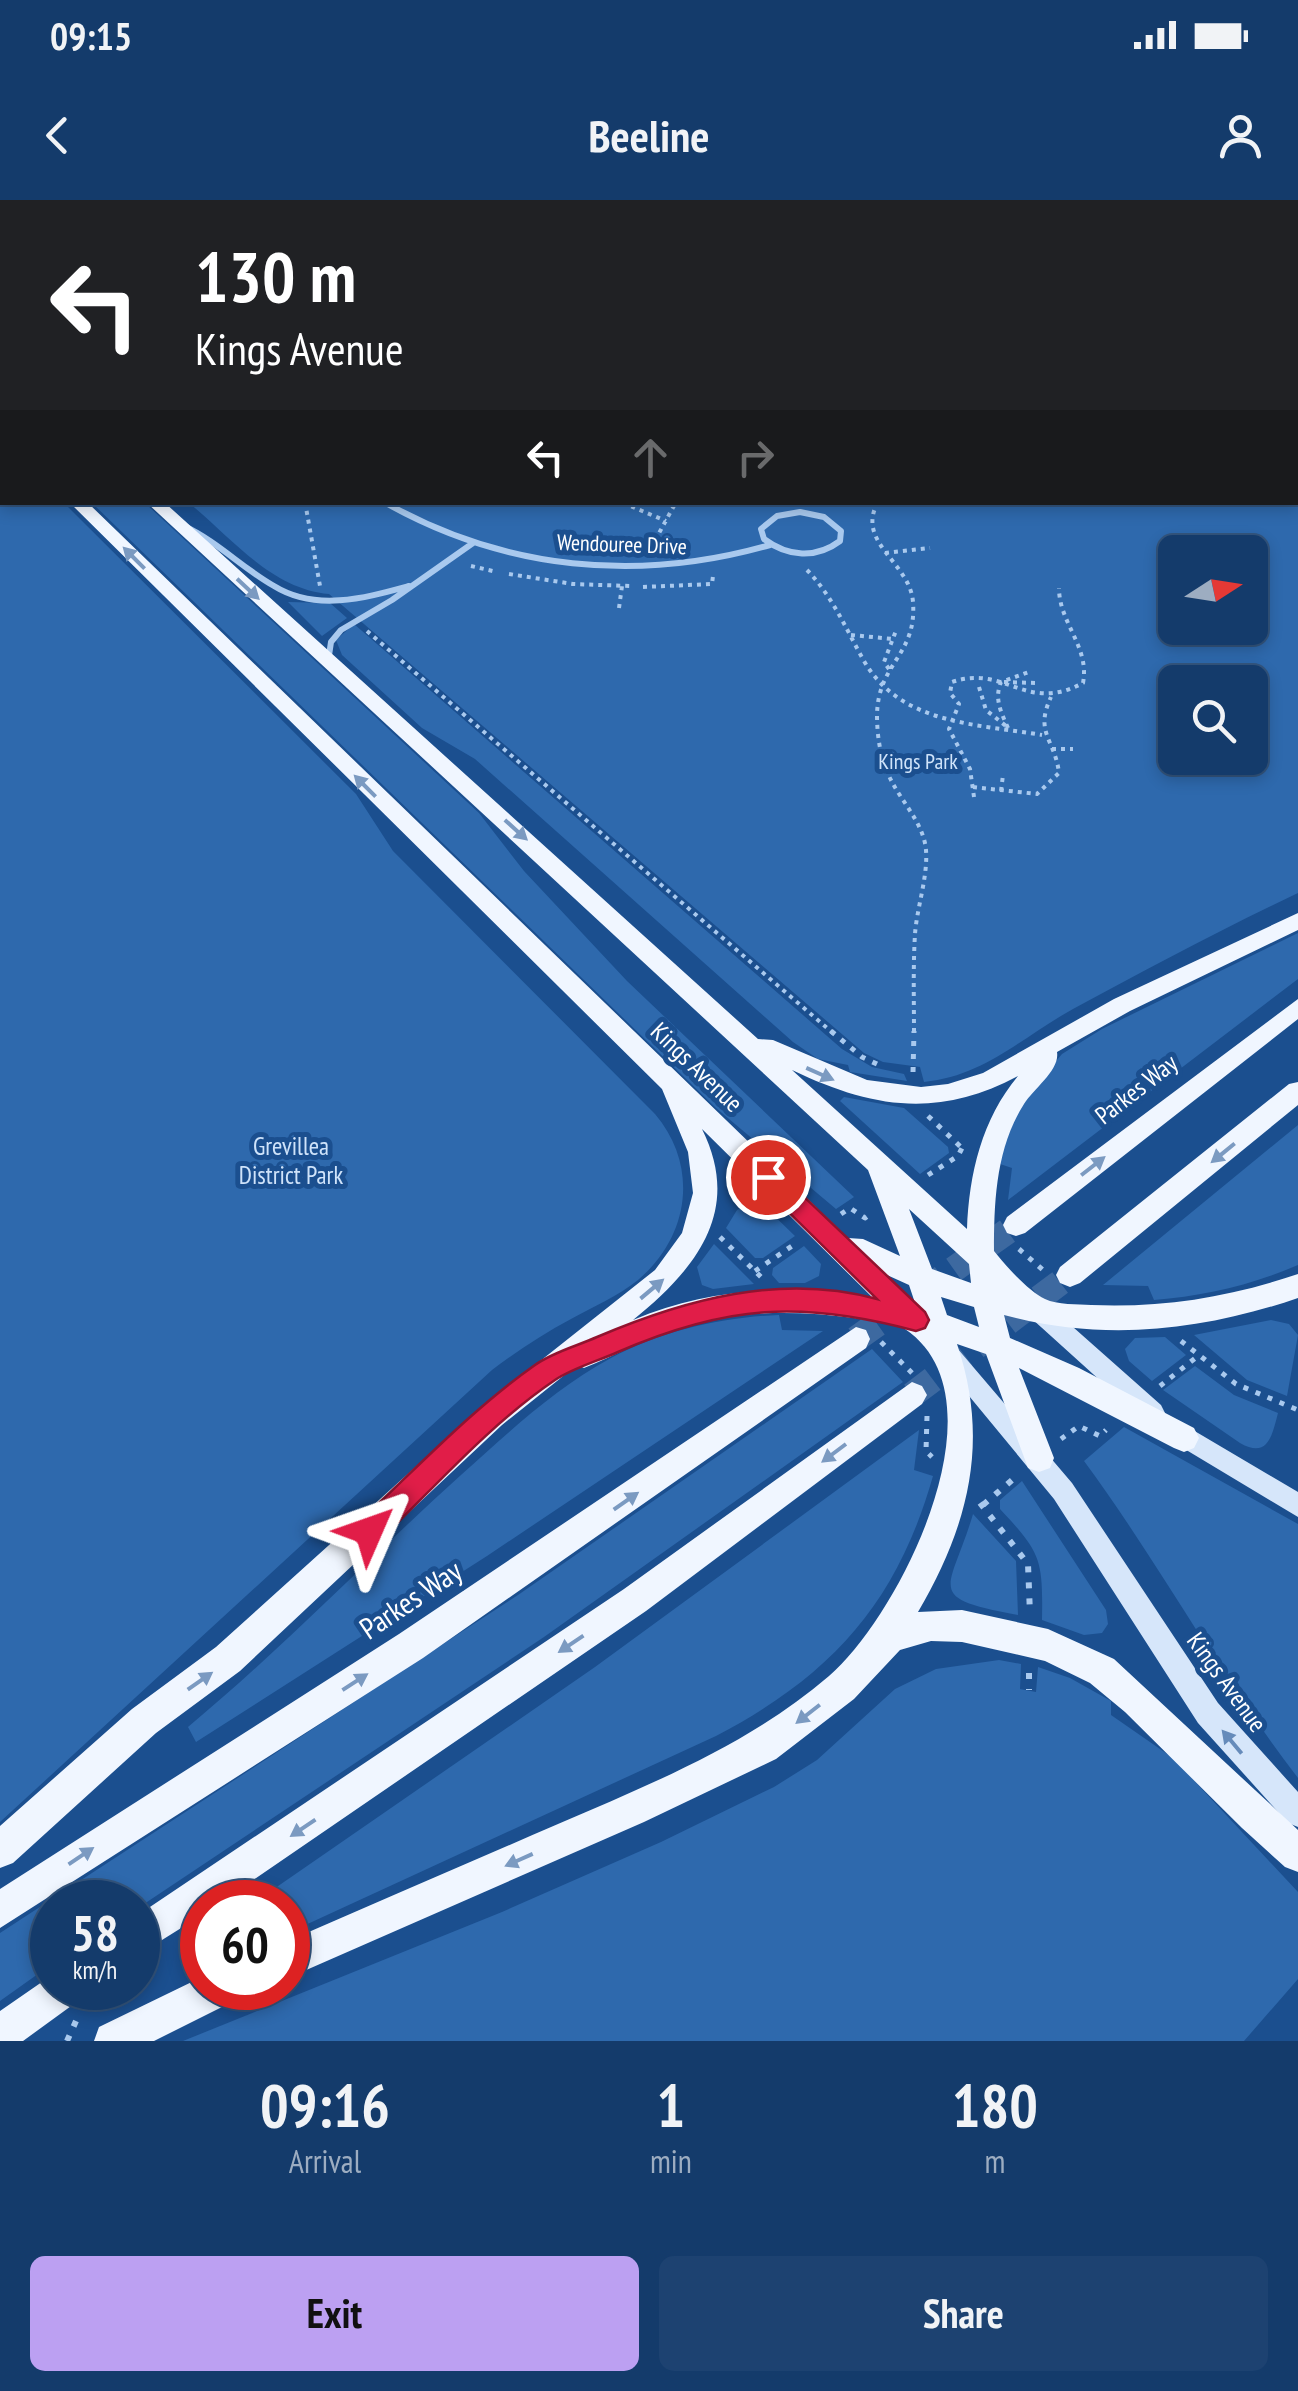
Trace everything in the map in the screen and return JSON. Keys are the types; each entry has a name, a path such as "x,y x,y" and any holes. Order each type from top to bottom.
{"main road":[{"name":"Kings Avenue","path":"80,505 820,1228 904,1272 933,1332"},
{"name":"Kings Avenue","path":"157,505 1039,1310"},
{"path":"734,1029 838,1082 880,1092 918,1096 978,1085 1078,1028 1298,921"},
{"name":"Parkes Way","path":"1016,1225 1298,1006"},
{"path":"310,1951 490,1874 764,1747 842,1687 879,1647 915,1591 940,1536 957,1462 984,1396 995,1344 980,1213 988,1155 1006,1109 1036,1068 1078,1028"},
{"path":"0,1850 144,1721 228,1659 492,1416 666,1278 698,1228 706,1193 705,1167 663,1074"},
{"path":"1070,1275 1298,1091"},
{"path":"878,1164 904,1272 933,1332 1039,1458"},
{"path":"904,1272 988,1299 1039,1310 1076,1325 1157,1319 1254,1302 1298,1286"},
{"path":"548,1370 690,1312 782,1299 852,1303 933,1332 995,1344 1033,1358 1184,1438"},
{"name":"Parkes Way","path":"0,1910 476,1603 867,1340"},
{"path":"160,1923 635,1600 918,1392"},
{"path":"879,1647 908,1630 946,1624 1030,1640 1073,1655 1102,1671 1138,1700 1254,1816 1298,1854"},
{"path":"113,2041 180,2008"},
{"path":"0,2034 34,2010"}],"street":[{"name":"Wendouree Drive","path":"389,505 430,528 472,544 552,561 638,567 710,562 770,545 812,553 834,546 842,534 837,524 824,517 788,513 762,526 762,536 770,545"},
{"path":"176,523 224,545 273,586 298,597 346,600 409,586"},
{"path":"328,662 331,642 338,632 472,544"},
{"path":"1076,1325 1184,1438 1298,1505"},
{"name":"Kings Avenue","path":"1039,1458 1208,1713 1298,1814"}],"path":[{"path":"305,505 310,546 324,594"},
{"path":"628,505 666,521"},
{"path":"658,538 674,505"},
{"path":"877,505 870,525 885,553 904,576 913,600 912,638 880,682 880,748 891,782 912,813 926,849 915,935 915,1083"},
{"path":"885,553 930,548"},
{"path":"804,568 824,585 880,682 913,706 952,722 1042,734"},
{"path":"643,586 712,584 714,570 720,570"},
{"path":"619,608 622,586"},
{"path":"1002,682 1020,693 1051,697 1082,683 1087,670 1081,649 1061,618 1057,602 1060,588"},
{"path":"358,623 853,1051 891,1068"},
{"path":"890,670 884,662 898,628"},
{"path":"851,634 893,639"},
{"path":"1008,728 996,698 1002,682 1029,672"},
{"path":"974,797 970,769 949,730 959,704 950,693 952,682 966,674 1002,682 1038,683"},
{"path":"979,688 986,710 1008,728"},
{"path":"973,787 1037,794 1059,774 1059,757 1042,734 1040,717 1051,697"},
{"path":"1052,749 1073,749"},
{"path":"1001,791 1003,775"},
{"path":"904,1070 914,1072"},
{"path":"921,1107 967,1153"},
{"path":"850,1208 864,1218"},
{"path":"1175,1335 1236,1384 1298,1410"},
{"path":"867,1340 897,1354 918,1392 926,1451"},
{"path":"1157,1388 1198,1356"},
{"path":"1020,1548 1030,1570 1030,1618"},
{"path":"1029,1690 1030,1665"}],"green space":[{"name":"Grevillea District Park","path":"0,505 66,505 356,794 393,851 655,1114 678,1156 682,1200 669,1243 638,1280 492,1370 0,1822"},
{"path":"94,505 147,505 479,813 524,871 627,981 854,1197 836,1209 716,1108"},
{"name":"Kings Park","path":"191,505 1298,505 1298,893 1073,1009 985,1064 924,1082 920,1067 883,1062 864,1053 329,594 289,583 253,560"},
{"path":"288,602 330,603 347,618 322,636"},
{"path":"354,624 842,1049 872,1067 904,1074 907,1081 850,1072 848,1065 818,1059 793,1042 475,759 422,728 342,655 336,640"},
{"path":"1298,933 1298,979 1008,1200 1012,1168 997,1163 1022,1101 1062,1054 1102,1029"},
{"path":"844,1097 904,1108 948,1147 949,1153 920,1174 840,1101"},
{"path":"1298,1125 1298,1265 1245,1284 1154,1300 1148,1286 1103,1285"},
{"path":"748,1204 764,1206 795,1236 763,1258 755,1258 726,1228 737,1210"},
{"path":"714,1244 754,1284 713,1289 702,1285 697,1267"},
{"path":"804,1246 821,1264 819,1276 805,1283 779,1283 772,1275 773,1268"},
{"path":"779,1315 782,1330 823,1331 487,1556 196,1742 188,1727 551,1397 590,1370 650,1340 714,1322"},
{"path":"1271,1320 1289,1324 1298,1335 1287,1396 1247,1380 1194,1335"},
{"path":"1165,1337 1186,1355 1152,1381 1129,1361 1125,1349 1135,1338"},
{"path":"872,1349 903,1382 544,1637 160,1893 160,1880 81,1880 518,1595"},
{"path":"1195,1366 1234,1395 1278,1413 1263,1447 1240,1443 1163,1390"},
{"path":"1124,1427 1298,1524 1298,1778 1084,1461"},
{"path":"919,1430 914,1470 933,1476 900,1562 854,1631 794,1688 716,1736 310,1923 310,1880 287,1880 595,1667"},
{"path":"1022,1481 1106,1610 1108,1624 1102,1633 1084,1635 1042,1620 1037,1558 1000,1509 1000,1500"},
{"path":"973,1514 1016,1561 1018,1615 967,1603 951,1587"},
{"path":"999,1660 1021,1664 1020,1689 1036,1692 1038,1667 1070,1678 1111,1701 1111,1715 1173,1758 1298,1892 1298,1979 1244,2041 183,2041 260,2010 310,2010 310,1990 502,1912 774,1787 817,1760 895,1689 936,1669"},
{"path":"30,1913 30,1980 0,2001 0,1933"}],"tunnel":[{"path":"856,1339 1016,1225"},
{"path":"912,1395 1070,1275"}],"route":[{"path":"369,1531 492,1416 548,1370 666,1320 722,1306 782,1299 852,1303 916,1320 768,1177"}]}
